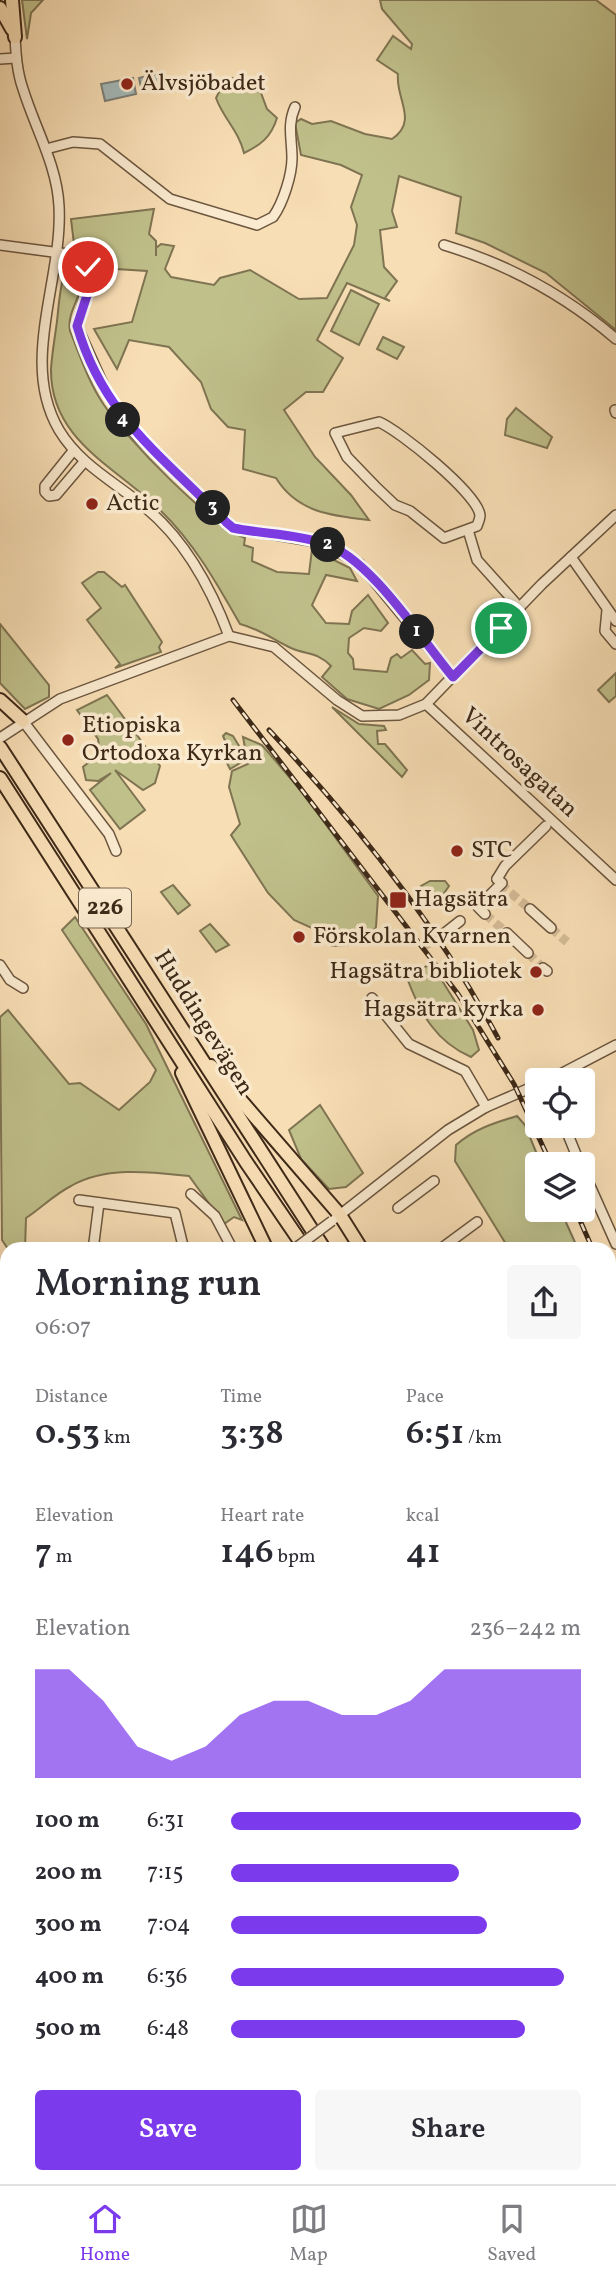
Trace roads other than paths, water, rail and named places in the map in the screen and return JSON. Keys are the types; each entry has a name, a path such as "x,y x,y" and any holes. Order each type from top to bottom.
{"main road":[{"path":"12,0 15,37"},
{"path":"0,8 15,37"},
{"path":"0,700 23,721"},
{"name":"Huddingevägen","path":"0,747 320,1242"},
{"name":"Huddingevägen","path":"0,778 301,1242"},
{"path":"173,1046 181,1070 263,1242"},
{"path":"200,1057 219,1072 356,1242"}],"street":[{"path":"15,37 16,58 23,88 46,149 59,203 58,253 41,365 42,388 47,408 72,451 147,508 167,528 210,589 229,636"},
{"path":"0,59 16,58"},
{"path":"46,149 73,142 100,144 170,199 257,225 273,217 286,183 292,160 289,121 295,107"},
{"path":"0,244 74,255 88,267 90,286 77,326 106,391 121,417 137,435 233,528 323,543 360,564 453,677"},
{"path":"444,245 476,254 540,285 589,315 616,339"},
{"path":"379,422 403,437 426,454 473,500 480,515 477,526 468,530 444,538 410,511 395,505 347,457 335,433 379,422"},
{"path":"72,451 46,486 45,492 49,496 56,495 84,462"},
{"path":"0,738 60,699 229,636 274,647 337,700 362,716 398,715 426,704 616,514"},
{"path":"468,530 477,560 520,608"},
{"path":"571,557 616,621"},
{"path":"607,610 605,631 616,644"},
{"name":"Vintrosagatan","path":"426,704 616,880"},
{"path":"23,721 109,834 116,851"},
{"path":"485,914 478,906 502,883 497,874 546,826"},
{"path":"530,909 551,928"},
{"path":"441,936 460,922"},
{"path":"507,933 528,953"},
{"path":"0,965 10,980 23,988"},
{"path":"372,998 409,1044 465,1071 486,1107"},
{"path":"574,1068 615,1048"},
{"path":"304,1242 448,1130 486,1107 525,1090"},
{"path":"398,1208 434,1181"},
{"path":"191,1194 215,1216 229,1242"},
{"path":"595,1197 615,1242"},
{"path":"79,1200 175,1213 182,1242"},
{"path":"94,1242 99,1203"},
{"path":"450,1242 477,1222"}],"tunnel":[{"path":"500,884 530,909"},
{"path":"485,914 507,933"},
{"path":"551,928 567,942"},
{"path":"421,948 441,936"},
{"path":"528,953 543,968"}],"railway":[{"path":"233,700 458,994 514,1084 545,1152"},
{"path":"269,730 333,802 394,877 475,996 498,1038"},
{"path":"581,1222 589,1242"}],"place":[{"name":"Älvsjöbadet","path":"127,84"},
{"name":"Actic","path":"92,504"},
{"name":"Etiopiska Ortodoxa Kyrkan","path":"68,740"},
{"name":"STC","path":"457,851"},
{"name":"Hagsätra","path":"398,900"},
{"name":"Förskolan Kvarnen","path":"299,937"},
{"name":"Hagsätra bibliotek","path":"536,972"},
{"name":"Hagsätra kyrka","path":"538,1010"}]}
